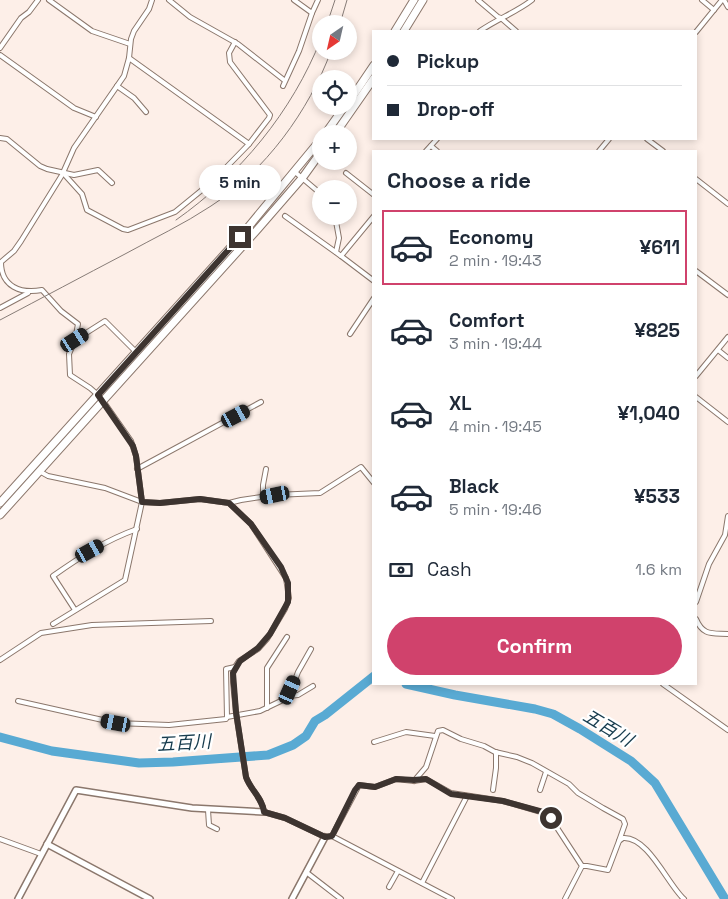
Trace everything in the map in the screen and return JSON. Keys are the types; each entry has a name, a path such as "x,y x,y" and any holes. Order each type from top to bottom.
{"highway":[{"path":"396,30 414,0"},
{"path":"405,30 423,0"},
{"path":"357,90 372,68"},
{"path":"341,125 372,81"},
{"path":"0,515 40,471 136,352 217,263 312,150"},
{"path":"0,504 251,236 312,164"}],"street":[{"path":"0,48 21,18 29,12 38,0"},
{"path":"49,0 92,31 130,44"},
{"path":"28,293 8,284 2,272 1,262 17,246 63,172 74,148 124,76 134,31 149,9 152,0"},
{"path":"169,0 190,17 235,42 284,80"},
{"path":"294,0 312,13"},
{"path":"283,86 284,80 299,51 318,0"},
{"path":"478,0 515,30"},
{"path":"482,30 525,6 532,0"},
{"path":"702,0 714,10"},
{"path":"697,31 723,0 728,7"},
{"path":"63,172 82,194 87,210 123,229 128,230 174,212 213,181 249,144 270,117 270,113 261,105 230,62 229,53 235,42"},
{"path":"0,55 74,108 96,117"},
{"path":"129,58 249,144"},
{"path":"117,86 134,98 146,112"},
{"path":"0,138 7,139 40,166 47,169 78,175 98,170 112,183"},
{"path":"427,150 436,140"},
{"path":"600,150 608,140"},
{"path":"648,140 662,150"},
{"path":"431,146 436,150"},
{"path":"295,172 312,186"},
{"path":"346,172 372,193"},
{"path":"697,179 728,204"},
{"path":"285,216 372,279"},
{"path":"341,256 372,218"},
{"path":"336,252 339,238 337,225"},
{"path":"697,272 728,295"},
{"path":"0,308 28,293 42,290 61,311 78,324 75,340 69,354 70,375 90,388 100,398 130,441 136,456 142,502 126,580 53,624"},
{"path":"350,334 372,301"},
{"path":"75,340 106,321 136,352"},
{"path":"697,375 728,337"},
{"path":"718,350 728,358"},
{"path":"697,398 727,419"},
{"path":"137,469 261,402"},
{"path":"40,471 48,476 105,488 142,502 160,503 200,499 229,503 275,495 320,493 362,467 372,480"},
{"path":"263,497 266,469"},
{"path":"229,503 251,524 281,567 289,590 288,602 270,634 258,648 240,661 233,673 236,712 246,777 249,786 262,803 264,812"},
{"path":"697,599 709,564 725,535 728,516"},
{"path":"75,610 53,576 78,558 114,537 137,529"},
{"path":"0,660 41,633 92,625 211,621"},
{"path":"697,621 705,632 728,634"},
{"path":"267,708 267,668 288,637"},
{"path":"289,696 298,672 311,649"},
{"path":"227,717 226,669 235,667"},
{"path":"664,685 728,730"},
{"path":"18,701 123,724 169,725 226,719 227,717 260,711 280,703 289,696 298,695 312,686"},
{"path":"414,780 426,767 435,736 438,731 443,730 496,752 524,759 569,784 578,793 623,819 625,824 608,870 582,866"},
{"path":"374,742 406,732 435,736"},
{"path":"493,790 496,752"},
{"path":"540,790 546,772"},
{"path":"332,836 359,785 375,787 396,779 428,780 451,794 503,801 548,814 582,866"},
{"path":"18,899 76,790 208,810 264,812 285,818 325,837 332,836 452,899"},
{"path":"422,883 467,796"},
{"path":"208,810 209,825 217,829"},
{"path":"292,899 325,837"},
{"path":"0,838 41,854"},
{"path":"619,841 623,838 630,838 646,850 659,864 684,899"},
{"path":"47,844 150,899"},
{"path":"565,899 582,866"},
{"path":"389,887 398,871"},
{"path":"306,872 342,899"}],"waterway":[{"name":"五百川","path":"0,737 52,751 139,763 268,755 293,745 306,736 315,721 372,678"},
{"name":"五百川","path":"410,685 553,714 631,761 655,783 725,899"}],"railway":[{"path":"330,15 335,0"},
{"path":"343,15 347,0"},
{"path":"176,220 222,183 262,140 295,92 312,59"},
{"path":"0,320 180,225 231,192 267,157 283,138 311,96 327,60"}],"route":[{"path":"240,237 98,395 133,446 142,502 160,503 200,499 229,503 251,524 281,567 288,583 288,602 270,634 258,648 240,661 233,673 236,712 249,786 262,803 264,812 285,818 325,837 332,836 359,785 375,787 399,779 430,780 451,794 503,801 543,812 551,818"}]}
